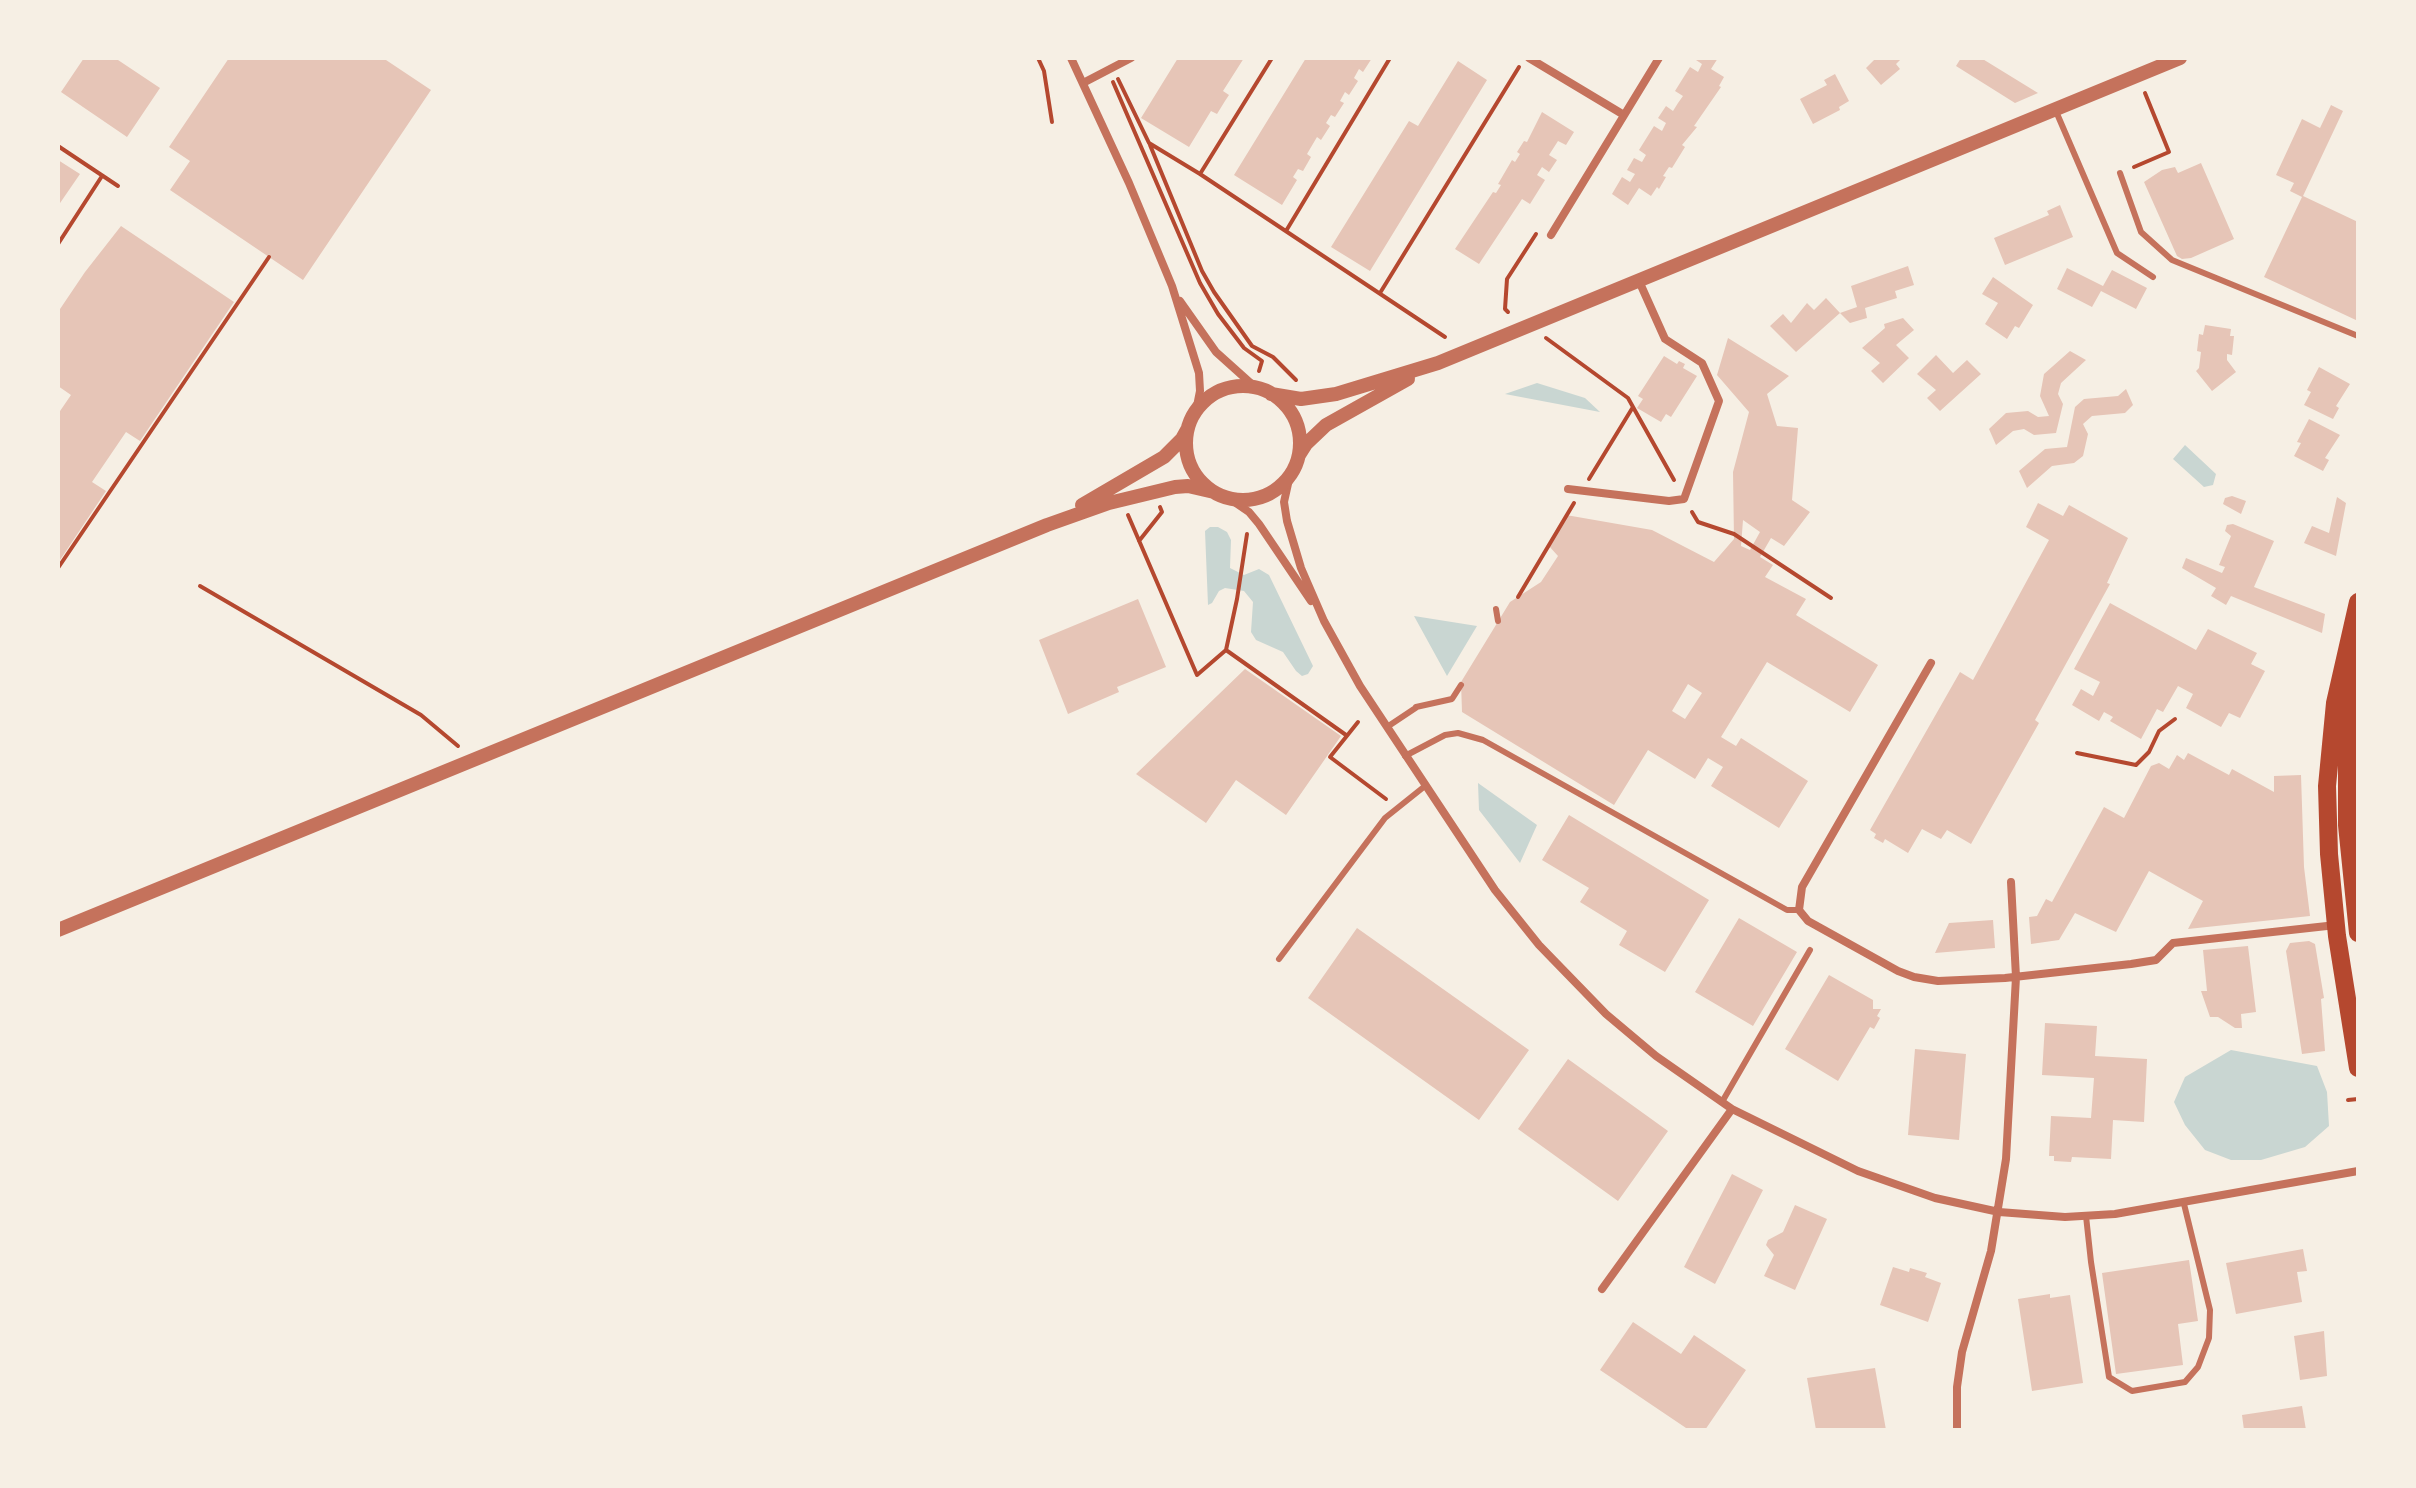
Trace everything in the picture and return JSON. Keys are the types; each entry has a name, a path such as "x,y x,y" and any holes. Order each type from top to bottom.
{"main road":[{"path":"2358,604 2340,672 2328,759 2329,854 2336,925 2358,1068"},
{"path":"2357,927 2346,779 2348,714 2358,604"}],"street":[{"path":"1071,58 1129,183 1172,286 1199,373 1200,391 1196,411"},
{"path":"1083,83 1131,58"},
{"path":"1527,58 1624,115"},
{"path":"1551,235 1659,58"},
{"path":"1271,394 1301,399 1328,396 1433,365 2180,58"},
{"path":"1568,489 1669,501 1684,499 1719,401 1702,363 1665,339 1639,281"},
{"path":"1172,286 1206,340 1226,363 1255,387 1284,404 1294,418 1299,434 1297,459"},
{"path":"1433,365 1326,425 1306,444 1290,475 1284,502 1287,521 1301,568 1324,621 1345,661 1405,756 1495,890 1558,965 1626,1031 1732,1109 1807,1148 1915,1192 1999,1212 2086,1216 2184,1204 2358,1171"},
{"path":"1047,525 1164,457 1182,439 1196,411 1207,399 1222,390 1238,386 1255,387"},
{"path":"1188,426 1188,460 1196,475 1214,492"},
{"path":"1230,499 1247,500 1264,496 1290,475"},
{"path":"58,930 1047,525 1109,503 1188,486 1230,499 1249,512 1259,524 1324,621"},
{"path":"1931,663 1802,887 1799,910 1808,921 1914,977 1938,981 2016,977 2156,960 2173,943 2336,925 2357,927"},
{"path":"1957,1430 1957,1387 1962,1352 1999,1212 2008,1139 2016,977 2011,882"},
{"path":"1602,1289 1732,1109"}],"lane":[{"path":"2055,109 2117,253 2153,277"},
{"path":"2120,173 2141,232 2172,260 2358,336"},
{"path":"1496,609 1498,621"},
{"path":"1416,707 1452,699 1461,685"},
{"path":"1387,727 1427,701"},
{"path":"1405,756 1445,735 1458,733 1483,740 1787,910 1799,910"},
{"path":"1279,959 1385,818 1425,786"},
{"path":"1722,1102 1810,950"},
{"path":"2086,1216 2109,1377 2132,1391 2185,1382 2198,1367 2209,1338 2210,1310 2184,1204"}],"path":[{"path":"1038,58 1044,71 1052,122"},
{"path":"1200,174 1272,58"},
{"path":"1286,231 1390,58"},
{"path":"1380,293 1527,58"},
{"path":"1111,70 1149,143 1202,271 1214,292 1252,346 1273,357 1302,386"},
{"path":"1111,70 1200,283 1218,314 1244,348 1262,361 1255,387"},
{"path":"2120,173 2169,152 2145,93"},
{"path":"1149,143 1445,337"},
{"path":"58,146 118,186"},
{"path":"58,244 102,176"},
{"path":"1508,312 1505,309 1507,279 1536,234 1551,235"},
{"path":"58,568 269,257"},
{"path":"1546,338 1628,398 1698,522 1734,534 1831,598"},
{"path":"1518,597 1633,407"},
{"path":"1139,541 1162,512 1158,502"},
{"path":"1127,513 1197,675 1226,650 1248,528"},
{"path":"1137,554 1144,551"},
{"path":"200,586 421,715 450,738 469,760"},
{"path":"1226,650 1346,735"},
{"path":"2077,753 2136,765 2149,752 2159,731 2175,719"},
{"path":"1358,722 1330,757 1398,808"},
{"path":"2348,1100 2358,1099"}],"shaded area":[{"path":"1537,383 1585,398 1600,412 1505,394"},
{"path":"2185,445 2216,474 2213,485 2204,487 2173,459"},
{"path":"1210,527 1227,532 1231,540 1230,568 1244,575 1259,569 1269,575 1313,666 1308,674 1302,676 1283,652 1256,640 1251,632 1253,602 1244,591 1225,588 1208,605 1205,531"},
{"path":"1414,616 1477,626 1447,676"},
{"path":"1478,783 1537,825 1520,863 1479,810"},
{"path":"2231,1050 2317,1066 2327,1092 2329,1126 2305,1147 2261,1160 2231,1160 2205,1150 2185,1125 2174,1102 2185,1077"}],"building":[{"path":"84,58 115,58 160,88 127,137 61,92"},
{"path":"229,58 383,58 431,90 303,280 170,190 190,161 169,147"},
{"path":"1178,58 1244,58 1223,91 1229,95 1217,114 1211,111 1189,147 1141,118"},
{"path":"1306,58 1372,58 1363,72 1359,69 1354,78 1358,81 1349,95 1345,92 1340,101 1344,103 1335,117 1331,115 1326,123 1330,126 1321,140 1317,137 1307,154 1311,157 1303,171 1298,169 1293,177 1297,180 1282,205 1234,175"},
{"path":"1693,58 1718,58 1711,69 1724,77 1721,87 1694,126 1697,127 1682,145 1685,147 1672,168 1669,167 1663,176 1666,177 1659,189 1657,187 1651,196 1639,188 1628,205 1612,194 1622,177 1630,182 1635,174 1627,170 1634,158 1642,162 1646,155 1639,150 1654,126 1662,131 1666,123 1658,118 1666,106 1673,111 1683,96 1675,91 1690,67 1698,72 1702,64"},
{"path":"1876,58 1902,58 1896,64 1900,69 1881,85 1866,68"},
{"path":"1961,58 1981,58 2038,93 2015,103 1956,66"},
{"path":"1458,61 1487,80 1370,271 1331,247 1409,121 1418,126"},
{"path":"1835,74 1849,101 1839,107 1840,110 1813,124 1800,99 1827,85 1824,80"},
{"path":"2331,105 2343,111 2303,196 2358,222 2358,321 2264,277 2302,197 2290,191 2294,183 2276,175 2302,119 2320,128"},
{"path":"1542,112 1574,132 1566,145 1558,141 1549,155 1557,160 1549,172 1542,167 1537,175 1545,180 1530,204 1522,199 1479,264 1455,249 1493,192 1496,193 1501,185 1498,184 1512,160 1515,162 1520,154 1517,152 1524,141 1527,142"},
{"path":"58,160 80,174 58,206"},
{"path":"2201,163 2234,239 2182,259 2177,256 2144,182 2162,170 2175,167 2178,173"},
{"path":"2060,205 2073,237 2005,265 1994,238 2049,215 2047,211"},
{"path":"121,226 234,302 140,441 126,432 92,482 106,491 58,563 58,414 71,395 58,386 58,312"},
{"path":"1908,266 1914,285 1895,291 1897,298 1865,308 1867,318 1850,323 1840,313 1857,307 1851,286"},
{"path":"2067,268 2103,286 2112,270 2147,288 2136,309 2101,291 2092,307 2057,289"},
{"path":"1993,277 2033,305 2019,328 2015,326 2007,339 1985,324 1998,303 1982,294"},
{"path":"1826,298 1840,313 1796,352 1770,326 1783,314 1791,323 1807,303 1814,310"},
{"path":"1903,318 1914,330 1896,345 1909,358 1883,383 1871,371 1880,363 1862,348 1885,328 1884,324"},
{"path":"2205,325 2231,329 2230,336 2234,336 2232,355 2227,354 2227,360 2236,372 2212,391 2196,371 2201,352 2197,351 2199,334 2203,335"},
{"path":"1728,338 1789,376 1767,394 1777,426 1798,428 1792,500 1810,512 1784,546 1771,538 1760,557 1773,565 1765,577 1806,599 1796,615 1878,665 1850,712 1767,662 1721,737 1736,746 1741,738 1808,781 1779,828 1711,786 1723,767 1708,758 1695,779 1648,750 1614,805 1462,712 1461,682 1510,602 1541,582 1558,556 1548,545 1566,515 1652,530 1714,562 1734,539 1733,472 1749,412 1717,375","holes":["1743,520 1760,532 1750,550 1741,546","1688,684 1702,693 1685,719 1672,711"]},
{"path":"2070,351 2086,360 2061,383 2058,394 2063,404 2056,433 2034,435 2024,429 2013,431 1996,445 1989,429 2006,413 2028,411 2038,417 2049,416 2040,396 2044,374"},
{"path":"1936,355 1953,373 1967,360 1981,374 1940,411 1927,398 1936,390 1917,374"},
{"path":"1664,356 1677,364 1679,361 1685,364 1683,368 1697,376 1671,417 1666,414 1661,422 1637,408 1643,399 1638,396"},
{"path":"2319,367 2350,384 2336,406 2339,408 2333,419 2304,405 2311,392 2307,390"},
{"path":"2126,389 2133,405 2125,413 2092,416 2083,424 2088,434 2083,456 2074,463 2052,466 2027,488 2019,471 2045,449 2067,447 2075,407 2084,399 2118,396"},
{"path":"2309,419 2340,435 2325,458 2329,460 2323,471 2294,456 2301,443 2297,442"},
{"path":"2232,496 2246,501 2241,514 2223,504 2225,498"},
{"path":"2337,497 2346,503 2336,556 2304,543 2312,526 2329,533"},
{"path":"2038,503 2063,516 2069,505 2128,538 2107,583 2110,584 2035,720 2039,723 1971,844 1947,830 1941,839 1922,829 1908,853 1885,839 1883,843 1874,838 1876,834 1870,830 1960,672 1973,680 2049,540 2026,527"},
{"path":"2233,524 2274,541 2254,587 2325,614 2322,633 2231,596 2226,605 2211,596 2216,588 2182,568 2186,558 2222,573 2225,567 2219,565 2231,536 2225,531 2227,525"},
{"path":"1138,599 1166,667 1117,687 1119,692 1068,714 1039,640"},
{"path":"2110,603 2196,650 2208,629 2257,653 2251,664 2265,671 2240,718 2229,713 2221,727 2186,708 2193,694 2178,686 2163,712 2157,709 2141,739 2110,721 2113,717 2104,712 2099,721 2072,705 2081,689 2093,696 2100,682 2074,669"},
{"path":"1245,669 1341,736 1286,815 1236,780 1206,823 1136,774"},
{"path":"2188,753 2229,775 2232,769 2274,792 2274,776 2301,775 2304,867 2310,916 2188,929 2203,901 2149,871 2116,932 2075,913 2059,940 2031,944 2029,917 2037,916 2046,899 2052,902 2104,807 2124,818 2151,766 2159,763 2169,769 2177,755 2184,760"},
{"path":"1569,815 1709,900 1665,972 1619,945 1627,931 1580,902 1589,888 1542,860"},
{"path":"1739,918 1797,952 1753,1026 1695,992"},
{"path":"1993,920 1995,948 1935,953 1949,923"},
{"path":"1357,928 1529,1050 1479,1120 1308,998"},
{"path":"2309,941 2315,944 2324,998 2321,999 2325,1051 2302,1054 2286,951 2290,943"},
{"path":"2248,946 2256,1012 2241,1014 2242,1028 2235,1028 2218,1017 2210,1017 2201,991 2207,991 2203,950"},
{"path":"1829,975 1873,1000 1873,1009 1881,1009 1874,1029 1870,1027 1838,1081 1785,1049"},
{"path":"2045,1023 2097,1026 2095,1056 2147,1059 2144,1122 2113,1120 2111,1159 2072,1157 2071,1162 2054,1161 2054,1156 2049,1156 2051,1116 2091,1118 2094,1078 2042,1075"},
{"path":"1915,1049 1966,1054 1959,1140 1908,1135"},
{"path":"1568,1059 1668,1131 1618,1201 1518,1129"},
{"path":"1732,1174 1763,1190 1715,1284 1684,1267"},
{"path":"1795,1205 1827,1219 1795,1290 1764,1276 1774,1255 1766,1245 1768,1240 1783,1232"},
{"path":"2303,1249 2307,1271 2297,1272 2302,1302 2236,1314 2226,1263"},
{"path":"2189,1260 2198,1321 2178,1324 2183,1365 2116,1374 2102,1273"},
{"path":"1893,1267 1927,1273 1925,1277 1941,1283 1928,1322 1880,1305"},
{"path":"2050,1294 2050,1298 2070,1295 2083,1383 2032,1391 2018,1299"},
{"path":"1633,1322 1681,1354 1694,1335 1746,1370 1705,1430 1689,1430 1600,1370"},
{"path":"2324,1331 2327,1376 2300,1380 2294,1336"},
{"path":"1875,1368 1886,1430 1816,1430 1807,1378"},
{"path":"2302,1406 2306,1430 2244,1430 2242,1415"}]}
